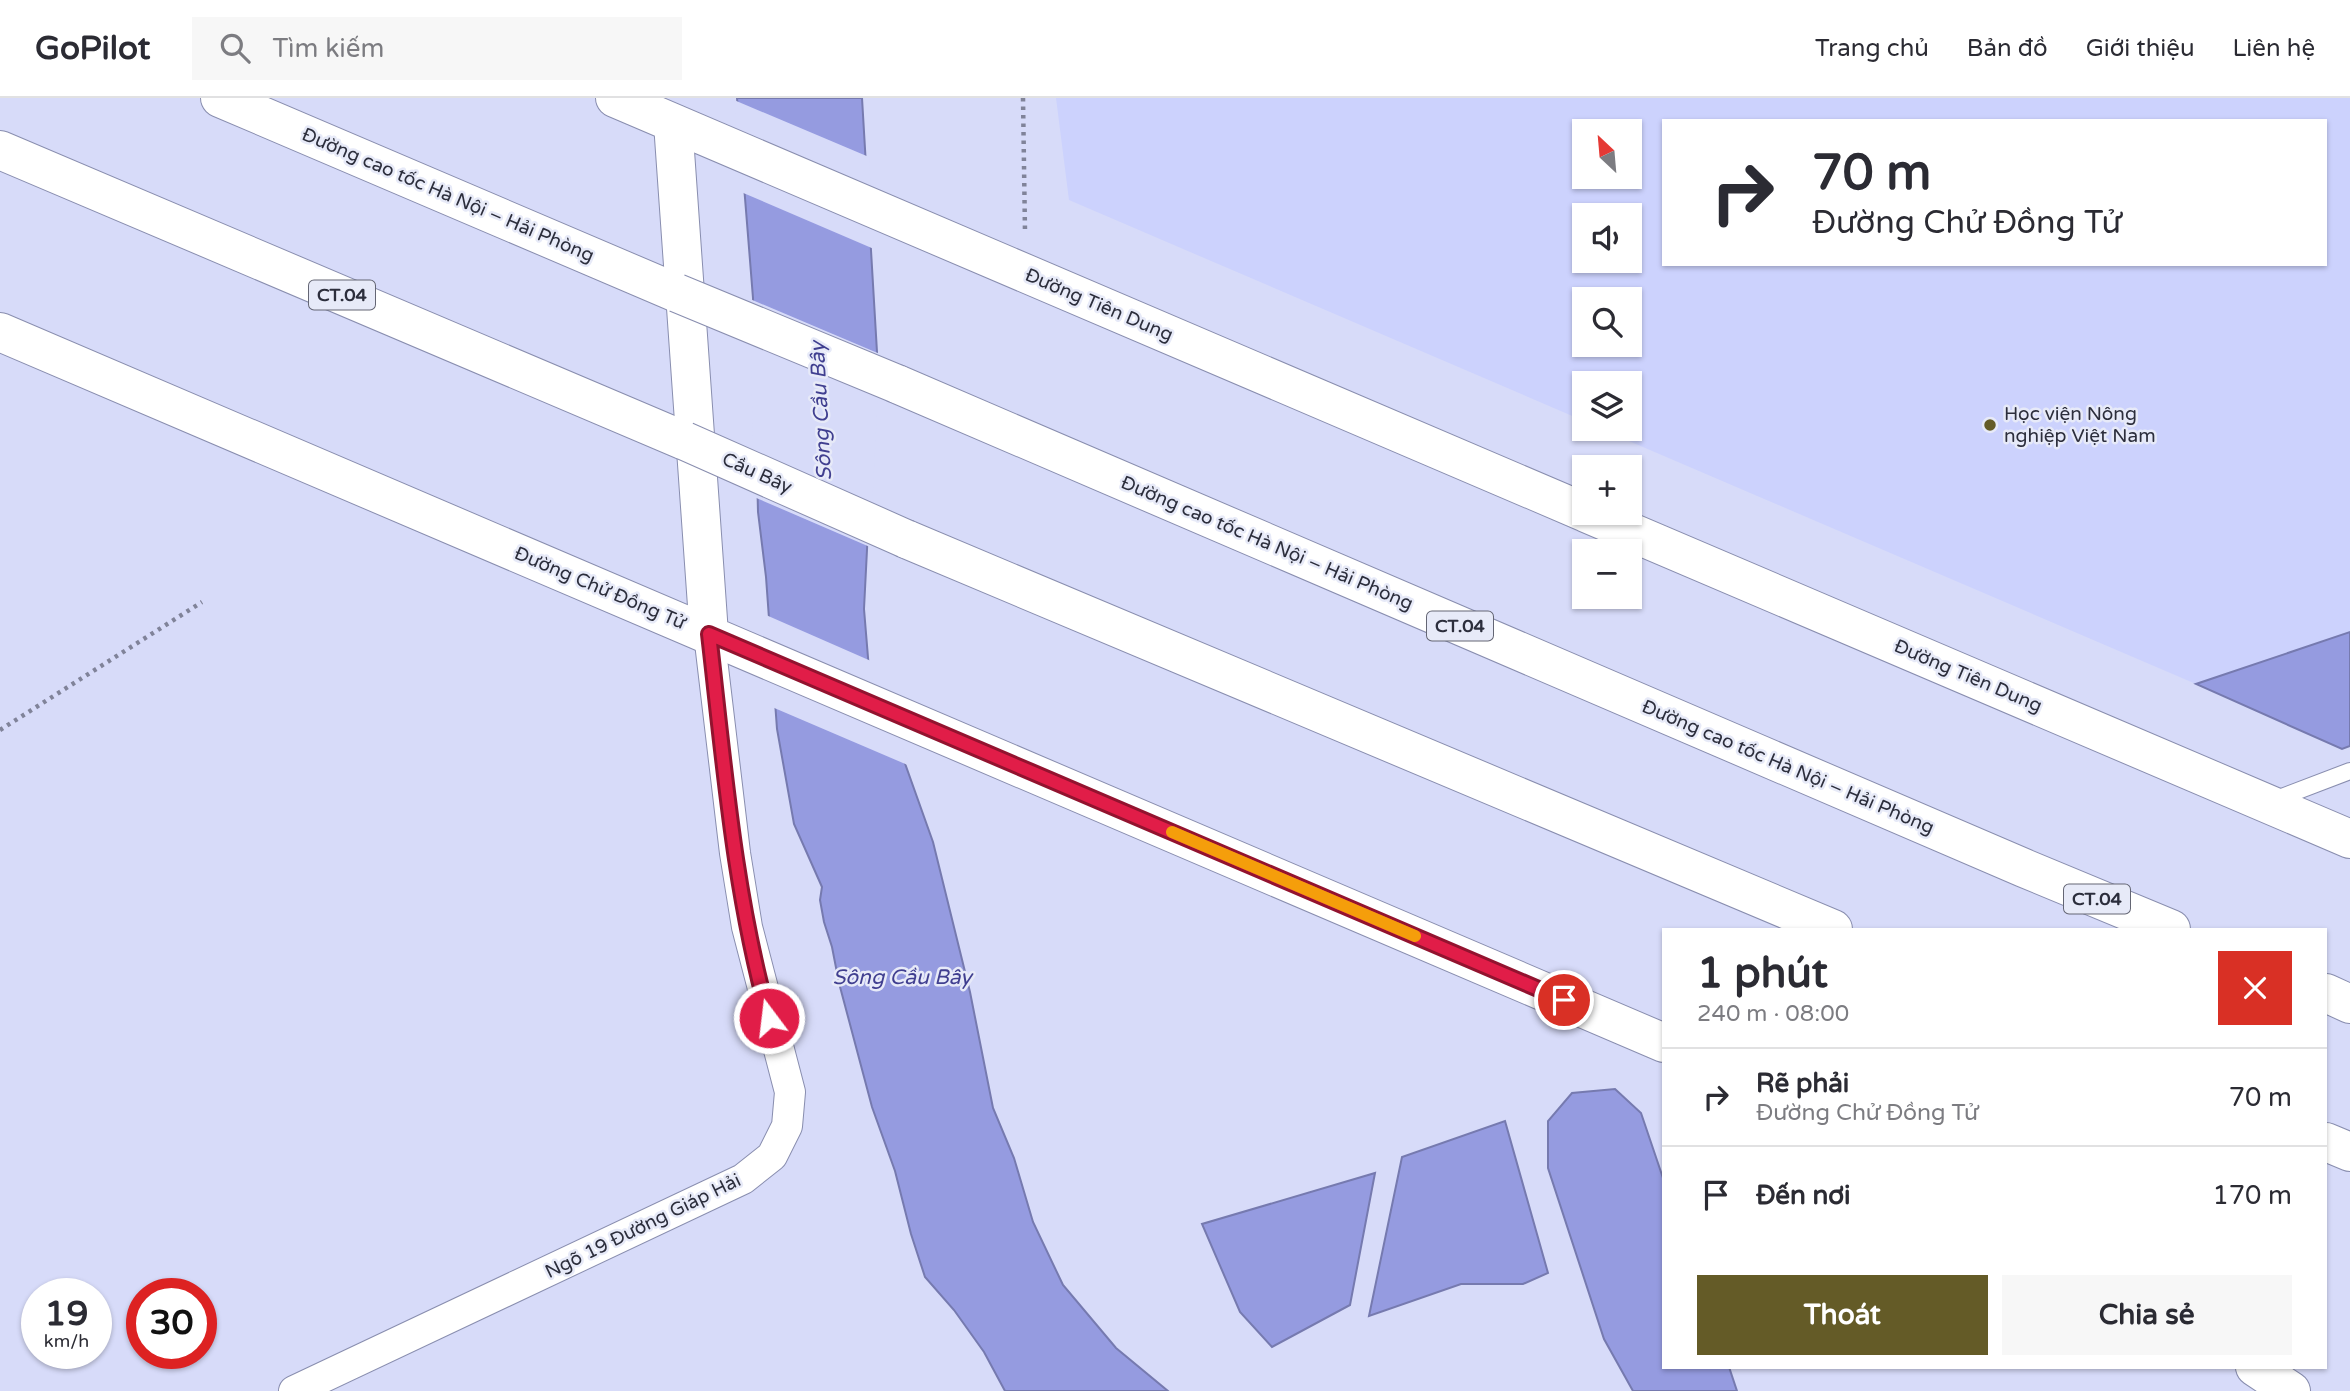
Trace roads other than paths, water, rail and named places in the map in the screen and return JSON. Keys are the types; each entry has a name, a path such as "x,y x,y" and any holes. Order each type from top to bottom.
{"main road":[{"name":"Đường cao tốc Hà Nội – Hải Phòng","path":"220,98 897,384 2169,928"},
{"name":"Đường Tiên Dung","path":"615,98 678,117 900,220 1572,506"},
{"path":"678,117 709,634"},
{"name":"Cầu Bây","path":"0,150 685,441 906,539 1831,928"},
{"name":"Đường Chử Đồng Tử","path":"0,332 1662,1042"},
{"name":"Đường Tiên Dung","path":"1615,525 2350,839"},
{"path":"2327,993 2350,1003"},
{"path":"2327,1142 2350,1152"},
{"path":"2258,1369 2291,1391"}],"street":[{"name":"Ngõ 19 Đường Giáp Hải","path":"293,1391 743,1180 772,1156 787,1126 790,1092 747,928 735,853 709,634"}],"lane":[{"path":"2265,803 2350,771"}],"water":[{"name":"Sông Cầu Bây","path":"737,98 862,98 877,352 864,609 873,718 897,741 933,842 970,992 993,1108 1014,1158 1033,1222 1063,1285 1116,1348 1168,1391 1005,1391 984,1352 954,1310 925,1277 895,1171 872,1107 839,983 820,900 822,887 794,824 777,729 766,577 758,512 753,298"},
{"path":"2350,632 2350,746 2342,749 2196,684"},
{"path":"1615,1089 1641,1113 1662,1175 1662,1369 1730,1369 1737,1391 1633,1391 1604,1339 1548,1168 1548,1121 1572,1093"},
{"path":"1505,1121 1548,1273 1523,1284 1461,1284 1369,1316 1402,1157"},
{"path":"1375,1173 1350,1305 1272,1347 1240,1312 1202,1224"}],"place":[{"name":"Học viện Nông nghiệp Việt Nam","path":"1990,425"}]}
